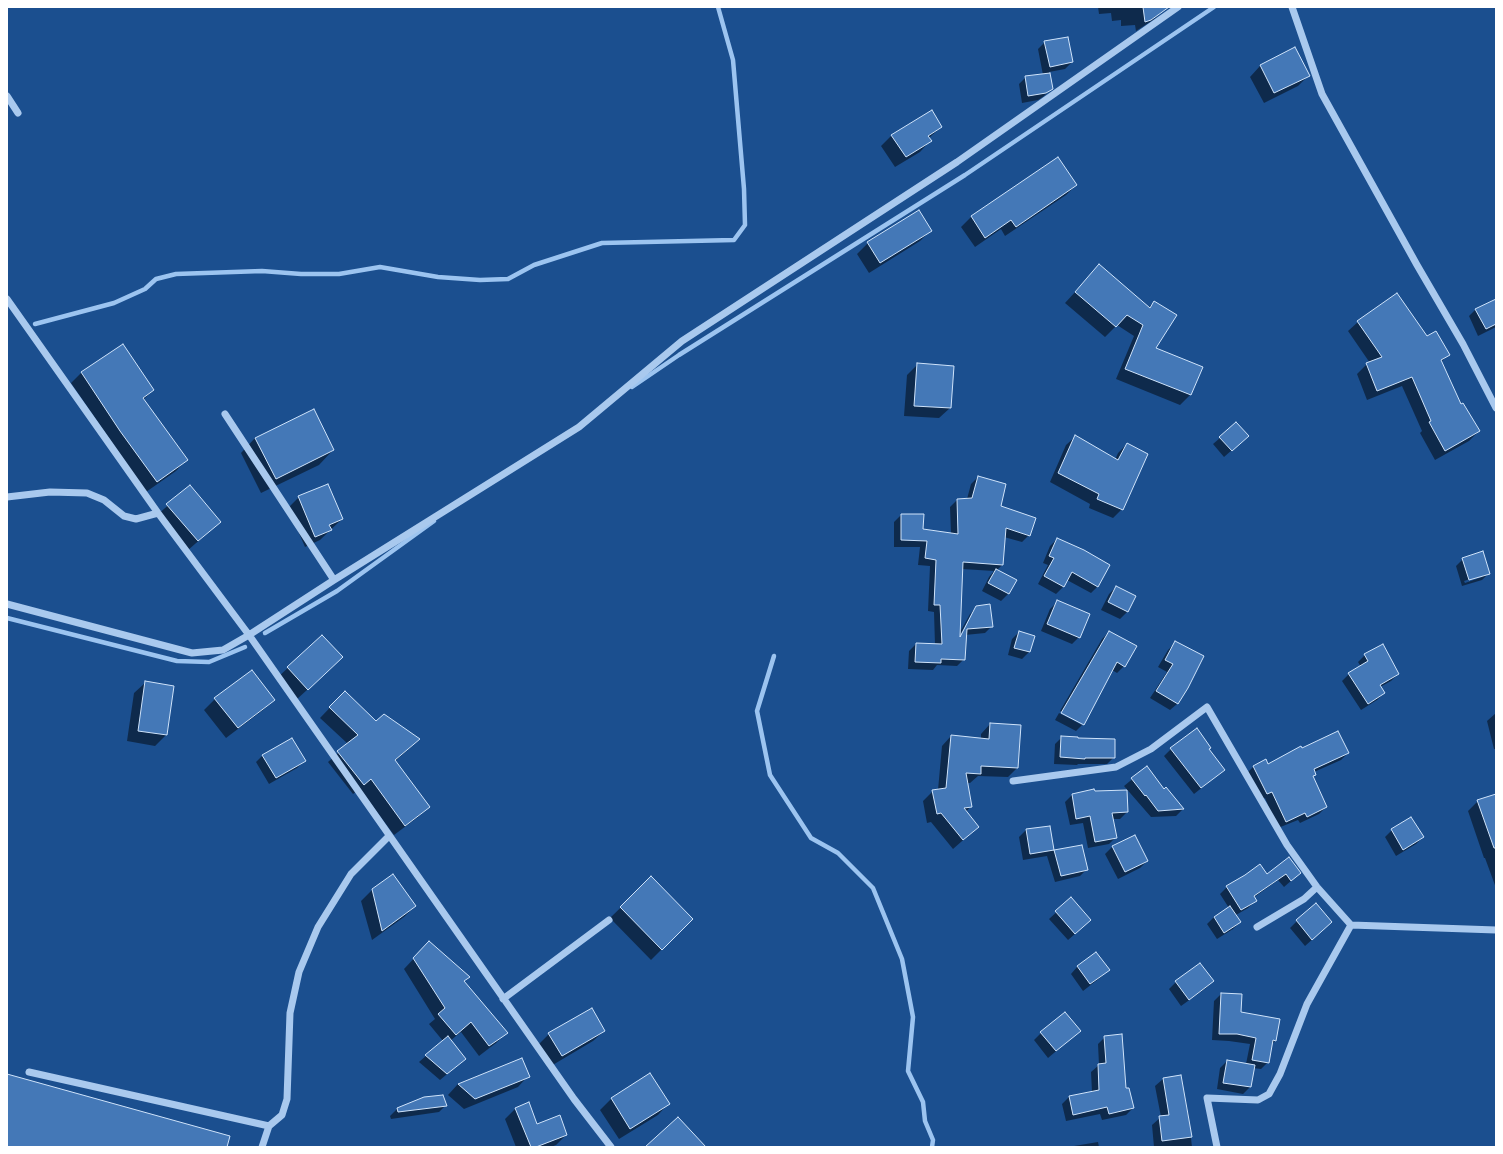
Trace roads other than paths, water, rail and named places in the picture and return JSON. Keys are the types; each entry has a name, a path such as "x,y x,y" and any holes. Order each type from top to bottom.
{"street":[{"path":"7,604 192,653 223,650 579,427 682,341 958,162 1178,7"},
{"path":"1292,7 1322,94 1417,266 1463,344 1496,408"},
{"path":"7,96 18,113"},
{"path":"7,299 158,513 248,635 574,1099 611,1147"},
{"path":"225,414 334,580"},
{"path":"7,497 50,492 87,492 104,500 124,516 136,519 158,513"},
{"path":"1013,781 1116,767 1151,748 1208,707 1287,845 1317,887 1351,925 1496,930"},
{"path":"262,1147 269,1126 282,1115 287,1099 290,1013 299,972 318,927 351,874 389,836"},
{"path":"1257,927 1304,899 1317,887"},
{"path":"503,999 609,920"},
{"path":"1217,1147 1206,1098 1258,1100 1269,1094 1280,1074 1307,1004 1351,925"},
{"path":"29,1072 269,1126"}],"waterway":[{"path":"35,324 114,303 145,289 156,279 176,274 262,271 301,274 339,274 380,267 438,277 480,280 508,279 534,265 602,243 734,240 745,225 744,189 733,60 718,7"},
{"path":"632,387 679,355 965,175 1214,7"},
{"path":"265,633 337,591 434,521"},
{"path":"7,618 177,661 209,662 245,647"},
{"path":"774,656 757,711 770,775 811,838 838,853 873,888 902,959 913,1017 908,1071 923,1102 925,1121 933,1140 932,1147"}]}
